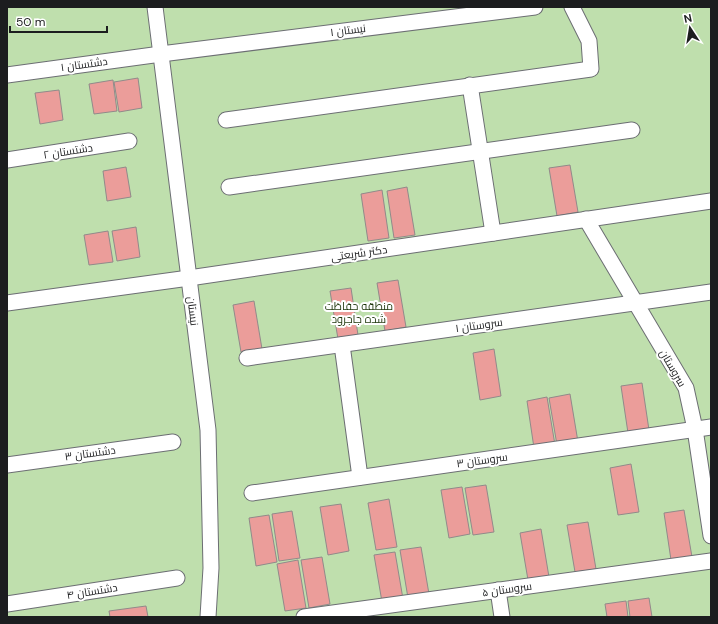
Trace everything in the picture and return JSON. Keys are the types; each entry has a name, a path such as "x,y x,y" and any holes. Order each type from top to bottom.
{"street":[{"name":"نیستان","path":"155,7 208,430 211,568 208,617"},
{"name":"نیستان ۱","path":"160,54 535,7"},
{"path":"226,120 591,69 589,41 572,7"},
{"name":"دشتستان ۱","path":"7,75 160,54"},
{"path":"470,85 493,233"},
{"path":"229,187 632,130"},
{"name":"دشتستان ۲","path":"7,160 129,141"},
{"name":"دکتر شریعتی","path":"7,303 189,278 711,201"},
{"name":"سروستان","path":"586,219 686,388 695,429 711,536"},
{"name":"سروستان ۱","path":"247,358 711,292"},
{"path":"342,345 360,477"},
{"name":"سروستان ۳","path":"252,493 711,427"},
{"name":"دشتستان ۳","path":"7,465 173,442"},
{"name":"سروستان ۵","path":"304,617 711,561"},
{"name":"دشتستان ۴","path":"7,604 177,578"},
{"path":"498,590 502,617"}],"green space":[{"name":"منطقه حفاظت شده جاجرود","path":"7,7 711,7 711,617 7,617"}],"building":[{"path":"138,78 142,108 119,112 114,82"},
{"path":"113,80 117,111 94,114 89,84"},
{"path":"59,90 63,120 40,124 35,93"},
{"path":"570,165 578,212 557,216 549,168"},
{"path":"126,167 131,197 107,201 103,171"},
{"path":"407,187 415,235 394,238 387,191"},
{"path":"382,190 389,238 368,241 361,194"},
{"path":"136,227 140,257 117,261 112,231"},
{"path":"108,231 113,262 89,265 84,235"},
{"path":"398,280 406,327 385,331 377,283"},
{"path":"351,288 358,335 338,339 330,291"},
{"path":"254,301 262,349 241,352 233,305"},
{"path":"494,349 501,396 480,400 473,353"},
{"path":"642,383 649,430 628,433 621,386"},
{"path":"570,394 578,442 557,445 549,398"},
{"path":"547,397 555,445 534,448 527,401"},
{"path":"631,464 639,512 618,515 610,468"},
{"path":"486,485 494,532 473,535 465,488"},
{"path":"462,487 470,534 449,538 441,490"},
{"path":"389,499 397,547 376,550 368,503"},
{"path":"341,504 349,551 328,555 320,507"},
{"path":"684,510 692,557 671,560 664,513"},
{"path":"292,511 300,558 279,561 272,514"},
{"path":"269,515 277,562 256,566 249,518"},
{"path":"588,522 596,569 575,572 567,525"},
{"path":"541,529 549,577 528,580 520,533"},
{"path":"421,547 429,594 408,598 400,550"},
{"path":"395,552 403,599 382,602 374,555"},
{"path":"322,557 330,604 309,608 301,560"},
{"path":"298,560 306,608 285,611 277,564"},
{"path":"649,598 652,617 630,617 628,601"},
{"path":"626,601 628,617 607,617 605,604"},
{"path":"146,606 148,617 110,617 109,611"}]}
